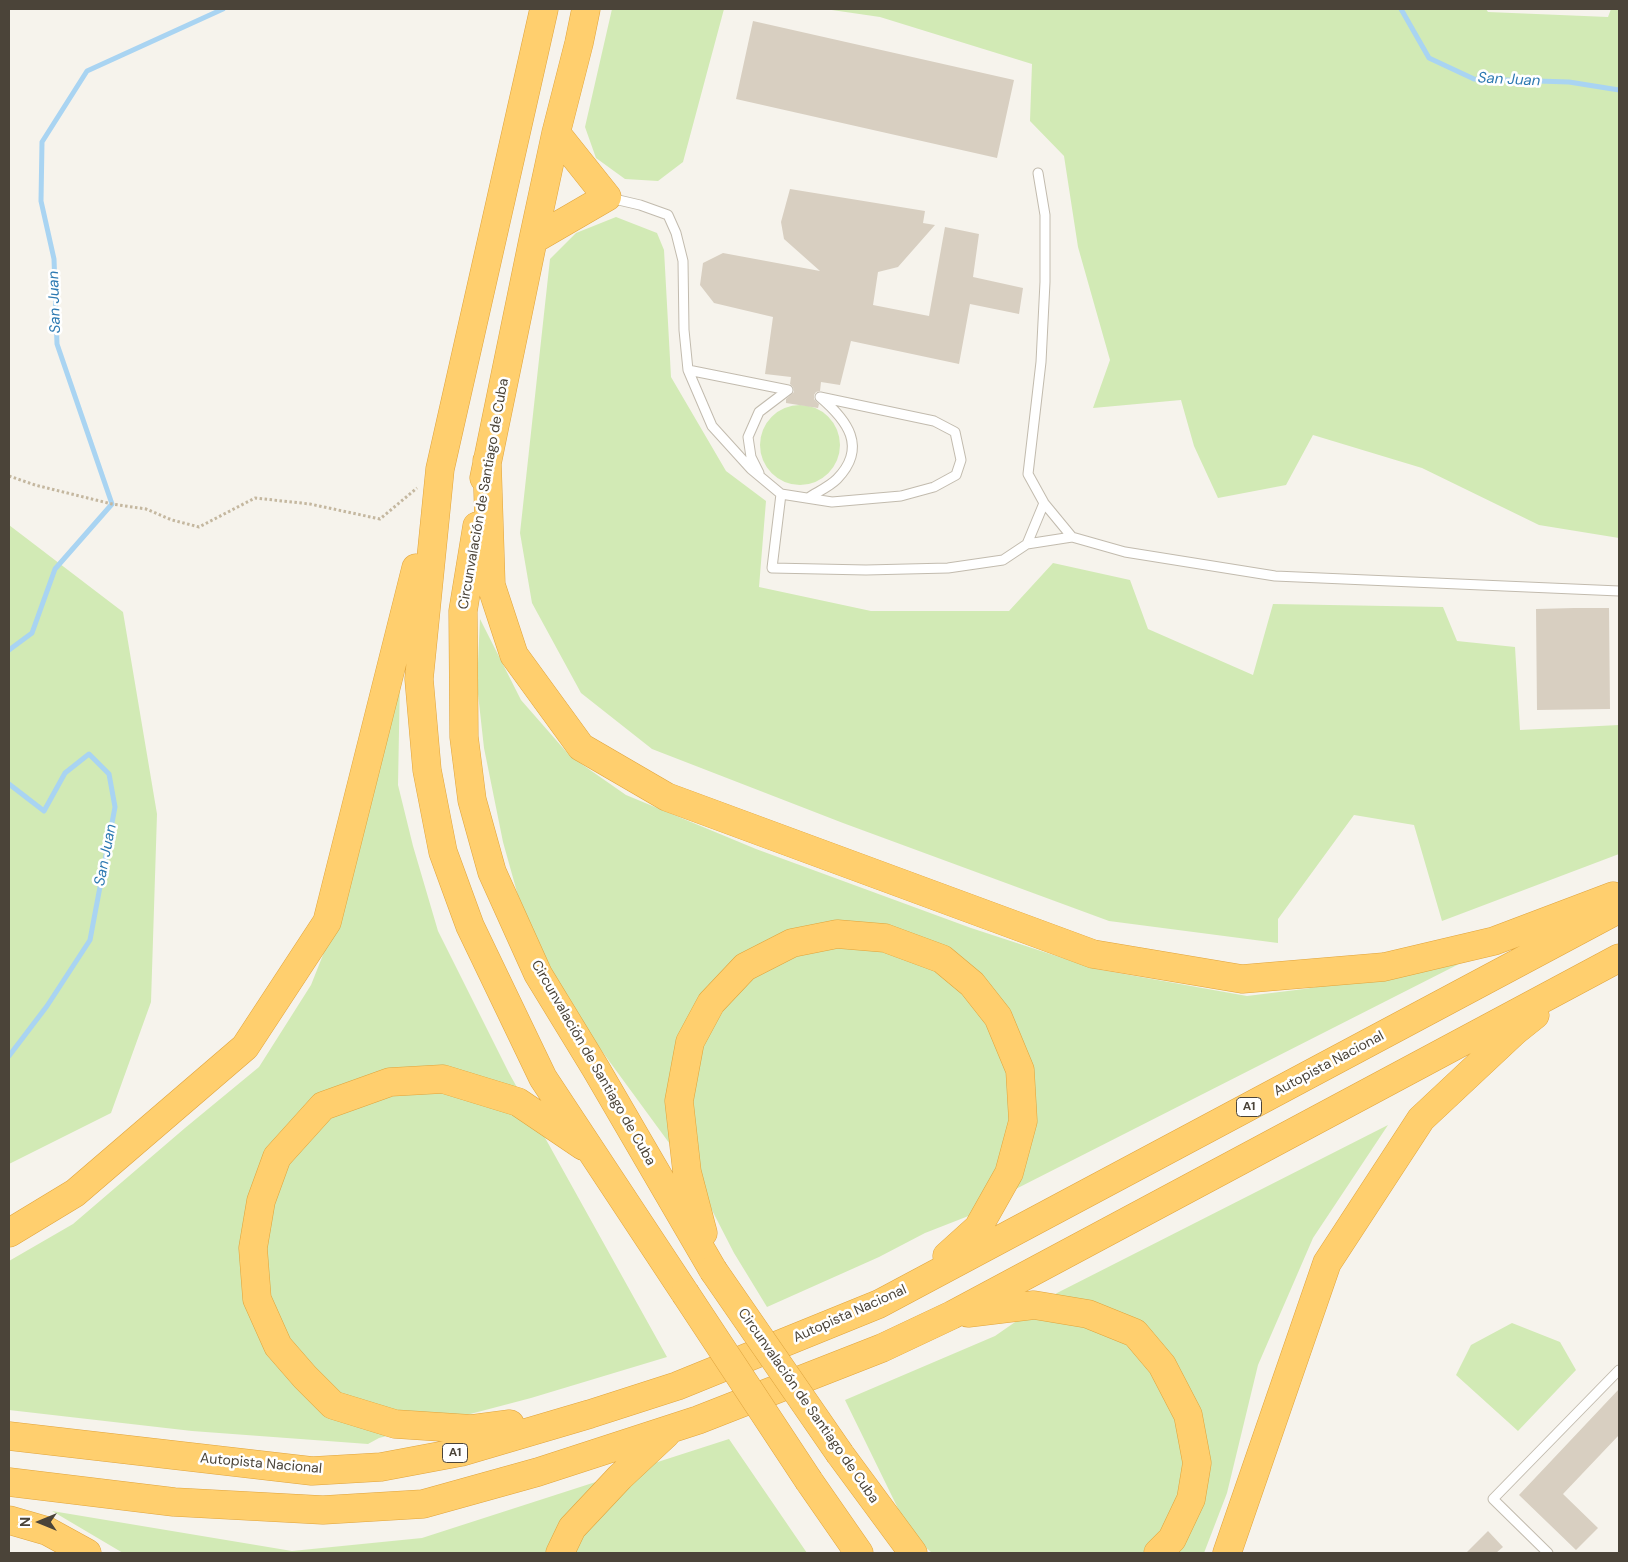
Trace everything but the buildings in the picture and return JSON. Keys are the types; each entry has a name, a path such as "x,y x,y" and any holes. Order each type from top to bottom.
{"highway":[{"name":"Circunvalación de Santiago de Cuba","path":"586,9 580,43 556,134 487,461 463,611 464,728 472,800 492,872 538,974 596,1068 713,1270 840,1454 914,1551"},
{"path":"9,1233 75,1193 245,1048 327,922 381,714 440,469 542,19"},
{"path":"533,240 607,197 556,134"},
{"path":"487,461 491,585 514,655 581,747 667,797 1093,954 1242,979 1384,967 1494,941 1619,894"},
{"path":"440,469 419,679 427,770 443,852 470,926 543,1078 809,1481 859,1553"},
{"name":"Autopista Nacional","path":"9,1436 312,1471 381,1467 461,1452 677,1386 879,1304 1619,909"},
{"path":"713,1270 687,1172 679,1101 690,1042 711,1003 745,968 792,943 837,934 885,938 942,959 972,984 998,1017 1020,1070 1023,1121 1009,1173 978,1228 936,1266 879,1304"},
{"path":"9,1482 174,1502 323,1510 423,1504 538,1472 698,1420 882,1348 952,1316 1619,958"},
{"path":"1227,1553 1327,1263 1421,1119 1515,1031 1579,979"},
{"path":"590,1414 472,1429 395,1424 333,1405 278,1346 257,1299 253,1248 261,1201 277,1157 323,1106 390,1082 443,1080 518,1102 593,1152"},
{"path":"952,1316 1034,1304 1088,1314 1135,1333 1162,1365 1188,1415 1197,1463 1191,1499 1172,1539 1158,1553"},
{"path":"560,1553 572,1528 620,1477 674,1427"},
{"path":"9,1520 47,1531 87,1553"},
{"path":"837,1521 847,1553"}],"lane":[{"path":"1038,173 1045,215 1045,282 1041,362 1028,474 1044,503 1072,537"},
{"path":"607,197 640,205 668,215 676,233 683,261 684,330 688,370 712,426 751,469 782,494 832,502 901,496 934,488 956,475 961,460 955,432 934,421 820,396 846,423 853,444 849,464 836,480 808,498"},
{"path":"688,370 788,390 759,412 748,437 751,457 762,478"},
{"path":"782,494 772,568 866,570 948,568 1003,560 1027,544 1072,537 1125,552 1275,576 1619,591"},
{"path":"1027,544 1044,503"},
{"path":"1548,1553 1494,1499 1619,1370"}],"path":[{"path":"9,476 35,485 112,504 146,508 172,520 199,527 255,498 310,504 380,519 440,469"}],"green space":[{"path":"612,9 724,9 683,162 658,181 625,179 596,158 585,127"},
{"path":"825,9 1486,9 1488,12 1608,17 1611,9 1619,9 1619,538 1539,525 1422,468 1313,435 1286,485 1218,498 1194,446 1181,400 1093,408 1110,360 1078,247 1064,156 1030,121 1032,64 880,17"},
{"path":"616,217 657,233 664,250 671,377 726,471 766,501 759,587 871,611 1009,611 1053,563 1130,580 1148,629 1253,675 1273,604 1443,607 1457,641 1515,647 1520,730 1619,725 1619,854 1442,921 1414,825 1354,815 1278,919 1278,943 1109,921 843,823 652,749 581,693 532,603 520,533 550,259 576,233"},
{"path":"800,405 815,408 828,417 837,430 840,445 837,460 828,473 815,482 800,485 785,482 772,473 763,460 760,445 763,430 772,417 785,408"},
{"path":"9,525 123,612 157,814 151,1002 111,1113 9,1164"},
{"path":"480,619 521,700 570,756 626,795 756,849 971,928 1096,969 1247,996 1304,989 1459,964 1000,1197 971,1215 925,1233 879,1257 767,1307 734,1253 697,1181 593,1039 552,974 522,910 503,842 484,748 477,685"},
{"path":"400,677 398,785 413,846 438,931 509,1073 667,1357 531,1398 379,1438 368,1444 192,1431 9,1410 9,1261 73,1224 259,1067 311,985 344,902"},
{"path":"1388,1125 1313,1238 1258,1365 1227,1493 1204,1553 932,1553 910,1533 845,1400 995,1336 1057,1293"},
{"path":"1512,1323 1560,1342 1576,1370 1518,1431 1456,1375 1471,1345"},
{"path":"729,1439 807,1553 123,1553 52,1511 292,1551 422,1538"}],"waterway":[{"name":"San Juan","path":"9,650 32,633 55,569 112,504 57,344 54,259 41,201 42,142 87,71 223,9"},
{"name":"San Juan","path":"1401,9 1429,58 1474,79 1569,82 1619,90"},
{"name":"San Juan","path":"9,784 44,811 65,773 89,754 109,774 115,807 90,940 47,1006 9,1056"}]}
